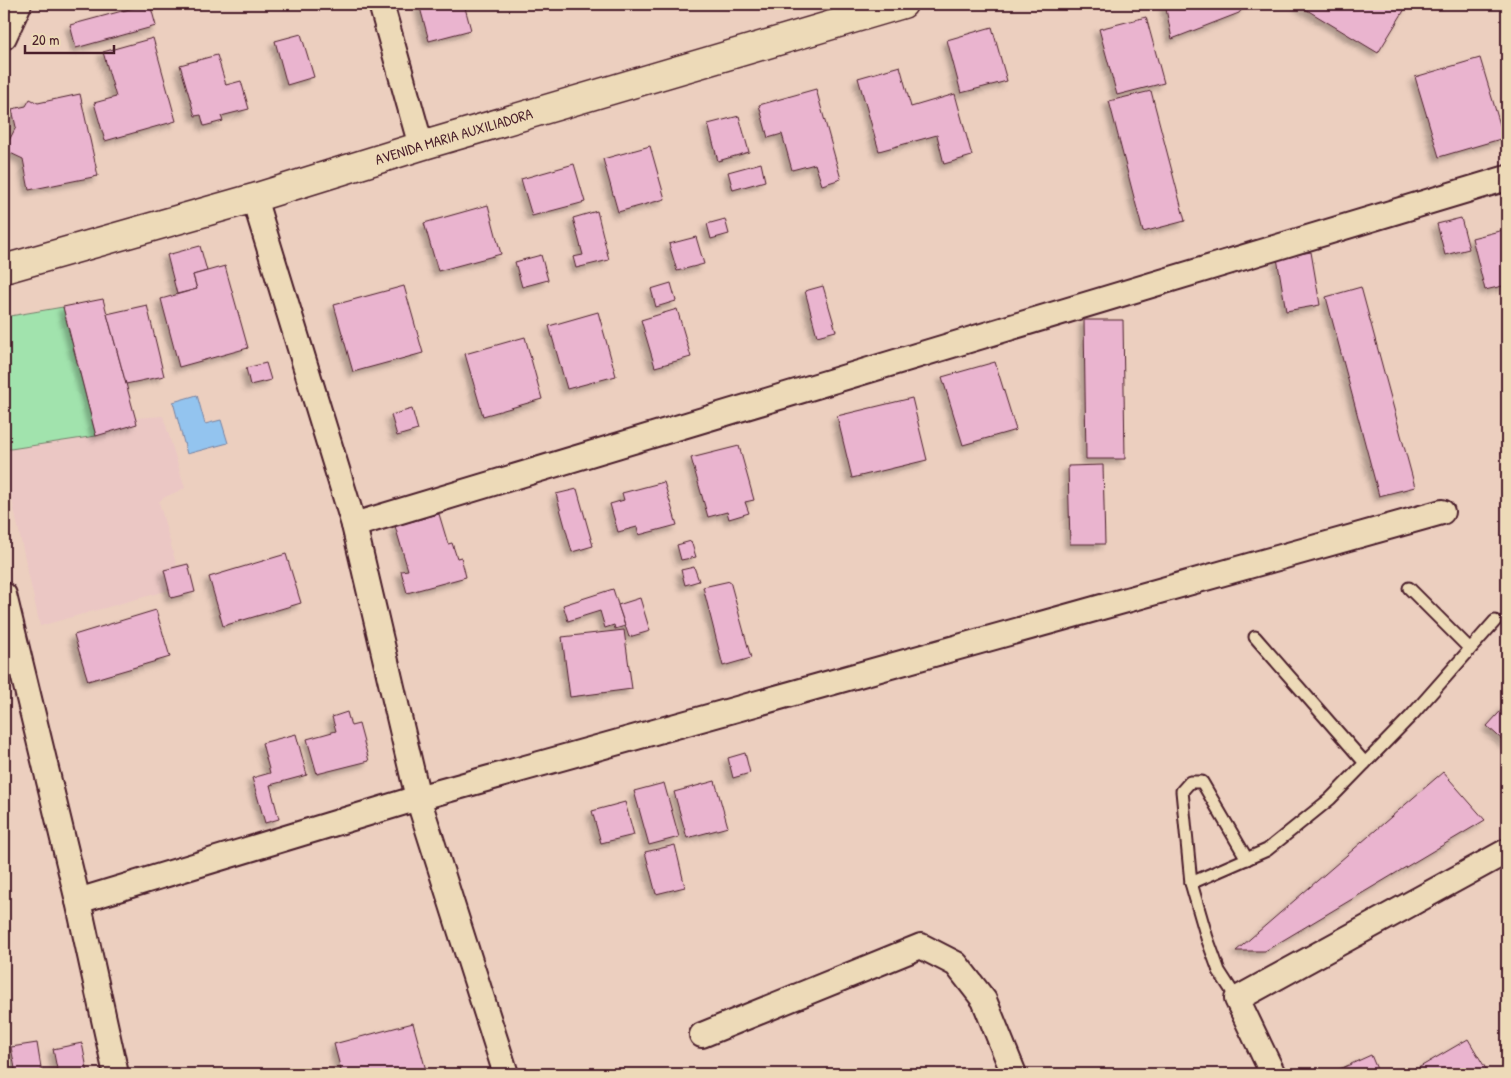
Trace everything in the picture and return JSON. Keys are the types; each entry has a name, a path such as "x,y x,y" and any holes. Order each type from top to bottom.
{"main road":[{"name":"AVENIDA MARIA AUXILIADORA","path":"4,270 254,198 421,146 903,4"}],"street":[{"path":"4,37 19,4"},
{"path":"381,4 421,146"},
{"path":"354,525 1507,178"},
{"path":"254,198 354,525 418,798 506,1074"},
{"path":"78,900 418,798 1442,512"},
{"path":"4,595 78,900 116,1074"},
{"path":"1273,1074 1237,999 1507,851"},
{"path":"702,1035 921,946 956,964 984,1000 1014,1074"}],"lane":[{"path":"1409,588 1470,650"},
{"path":"1191,883 1267,850 1330,799 1412,715 1495,621"},
{"path":"1255,637 1365,763"},
{"path":"1237,999 1219,971 1191,883 1182,791 1190,782 1202,782 1247,859"}],"shaded area":[{"path":"163,416 185,488 163,498 159,502 177,567 164,570 169,590 40,626 4,464 4,450 96,436 137,424 136,418"}],"green space":[{"path":"63,307 96,436 4,450 4,317"}],"water":[{"path":"197,395 205,424 221,420 228,443 187,454 173,402"}],"building":[{"path":"150,4 156,26 76,48 70,25"},
{"path":"419,4 464,4 471,30 429,41"},
{"path":"1165,4 1246,4 1239,13 1172,39"},
{"path":"1297,4 1408,4 1378,53"},
{"path":"1146,17 1164,83 1117,95 1099,29"},
{"path":"992,27 1007,81 961,93 947,40"},
{"path":"301,34 314,77 287,85 275,41"},
{"path":"153,38 176,121 105,141 94,103 116,97 103,52"},
{"path":"217,55 226,85 241,81 249,109 221,116 223,121 204,126 201,115 195,116 180,65"},
{"path":"1480,58 1504,138 1439,157 1415,77"},
{"path":"900,66 911,107 955,94 972,156 944,164 937,135 879,151 858,78"},
{"path":"816,89 841,179 822,185 815,164 792,170 782,134 768,138 759,105"},
{"path":"1151,91 1185,221 1143,232 1109,101"},
{"path":"80,94 98,176 29,190 23,159 4,150 16,127 12,109 26,106 30,99 38,103"},
{"path":"739,116 749,152 718,161 708,124"},
{"path":"650,146 665,199 618,212 603,159"},
{"path":"761,163 765,181 733,190 728,172"},
{"path":"574,164 585,202 532,216 521,179"},
{"path":"488,205 501,254 438,271 424,223"},
{"path":"597,211 609,260 576,268 573,257 583,255 573,218"},
{"path":"1461,218 1469,249 1445,255 1437,224"},
{"path":"725,219 729,234 711,239 707,224"},
{"path":"1507,229 1507,285 1485,290 1472,238"},
{"path":"696,237 704,264 677,271 669,244"},
{"path":"200,246 207,271 193,275 197,289 177,294 167,255"},
{"path":"1311,252 1320,305 1286,311 1277,258"},
{"path":"541,255 548,280 522,287 515,262"},
{"path":"225,266 248,348 179,367 161,299 197,289 193,275"},
{"path":"671,283 676,301 656,307 651,289"},
{"path":"404,286 423,353 353,372 334,305"},
{"path":"823,286 836,331 817,336 805,291"},
{"path":"1361,287 1415,487 1379,496 1326,297"},
{"path":"103,299 137,424 96,436 63,307"},
{"path":"147,305 164,376 126,384 107,314"},
{"path":"677,309 691,357 655,367 641,320"},
{"path":"598,312 616,376 567,389 549,326"},
{"path":"1084,320 1123,320 1125,459 1086,459"},
{"path":"525,337 542,399 483,416 465,354"},
{"path":"995,362 1016,430 963,445 942,377"},
{"path":"266,363 271,380 250,385 246,368"},
{"path":"912,398 927,460 852,478 837,416"},
{"path":"412,409 418,430 397,436 391,415"},
{"path":"739,446 754,500 745,502 749,513 729,519 727,512 708,517 691,458"},
{"path":"1103,465 1105,544 1070,544 1068,466"},
{"path":"664,482 677,525 639,535 637,527 618,532 610,504 624,500 622,493"},
{"path":"577,489 593,546 572,552 556,494"},
{"path":"439,514 448,544 452,543 457,558 461,557 466,577 407,593 401,571 408,570 395,526"},
{"path":"691,541 696,557 681,560 677,545"},
{"path":"286,554 301,603 223,626 209,577"},
{"path":"188,564 195,592 171,598 164,570"},
{"path":"694,567 699,581 685,585 681,570"},
{"path":"730,581 751,658 723,666 703,587"},
{"path":"613,589 625,626 615,629 614,625 605,628 600,611 568,621 563,605"},
{"path":"640,598 650,631 629,637 618,605"},
{"path":"156,610 170,657 88,681 74,635"},
{"path":"624,630 632,689 570,697 562,637"},
{"path":"1507,704 1507,744 1487,726"},
{"path":"347,712 351,726 359,724 369,761 317,774 307,739 336,731 332,717"},
{"path":"296,734 307,775 270,785 279,819 265,823 252,778 270,773 262,743"},
{"path":"745,753 750,773 733,778 728,758"},
{"path":"1443,772 1485,820 1265,951 1236,951"},
{"path":"715,781 728,827 687,838 674,792"},
{"path":"664,783 679,837 649,845 634,791"},
{"path":"625,802 634,835 601,843 592,811"},
{"path":"675,845 685,887 656,894 645,852"},
{"path":"413,1023 427,1074 342,1074 334,1044"},
{"path":"1468,1039 1489,1074 1408,1074"},
{"path":"37,1043 42,1074 16,1074 11,1047"},
{"path":"82,1043 88,1074 58,1074 53,1049"},
{"path":"4,1047 8,1074 4,1074"},
{"path":"1371,1055 1379,1074 1329,1074"}]}
